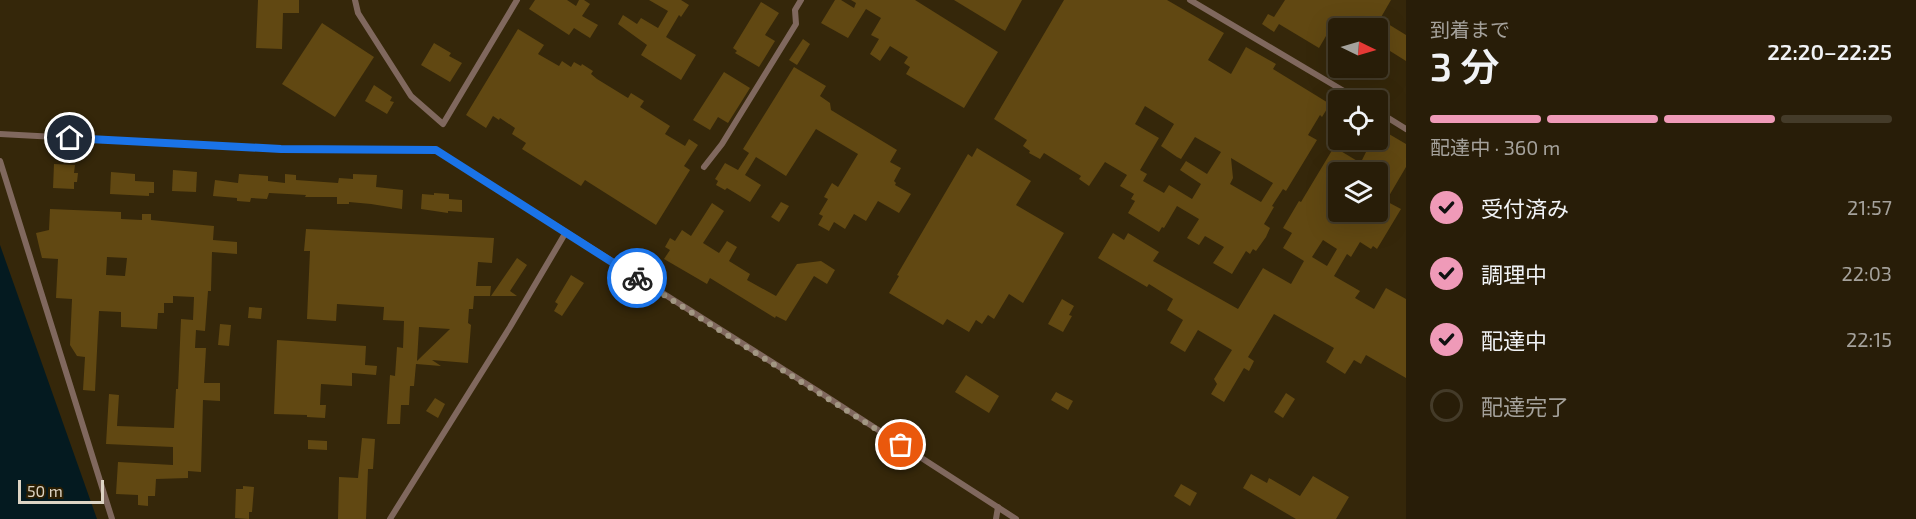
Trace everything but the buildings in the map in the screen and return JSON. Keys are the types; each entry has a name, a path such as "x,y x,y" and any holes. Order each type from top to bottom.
{"lane":[{"path":"355,0 358,13 411,96 443,124 517,0"},
{"path":"704,167 722,144 796,24 795,10 801,0"},
{"path":"1190,0 1342,90"},
{"path":"1388,118 1406,129"},
{"path":"0,134 281,149 436,150 1016,519"},
{"path":"0,161 112,519"},
{"path":"390,519 510,327 566,232"},
{"path":"996,519 998,507"}],"water":[{"path":"0,245 97,519 0,519"}],"way so far":[{"path":"637,278 824,394 901,445"}],"route":[{"path":"70,138 281,149 436,150 637,278"}]}
